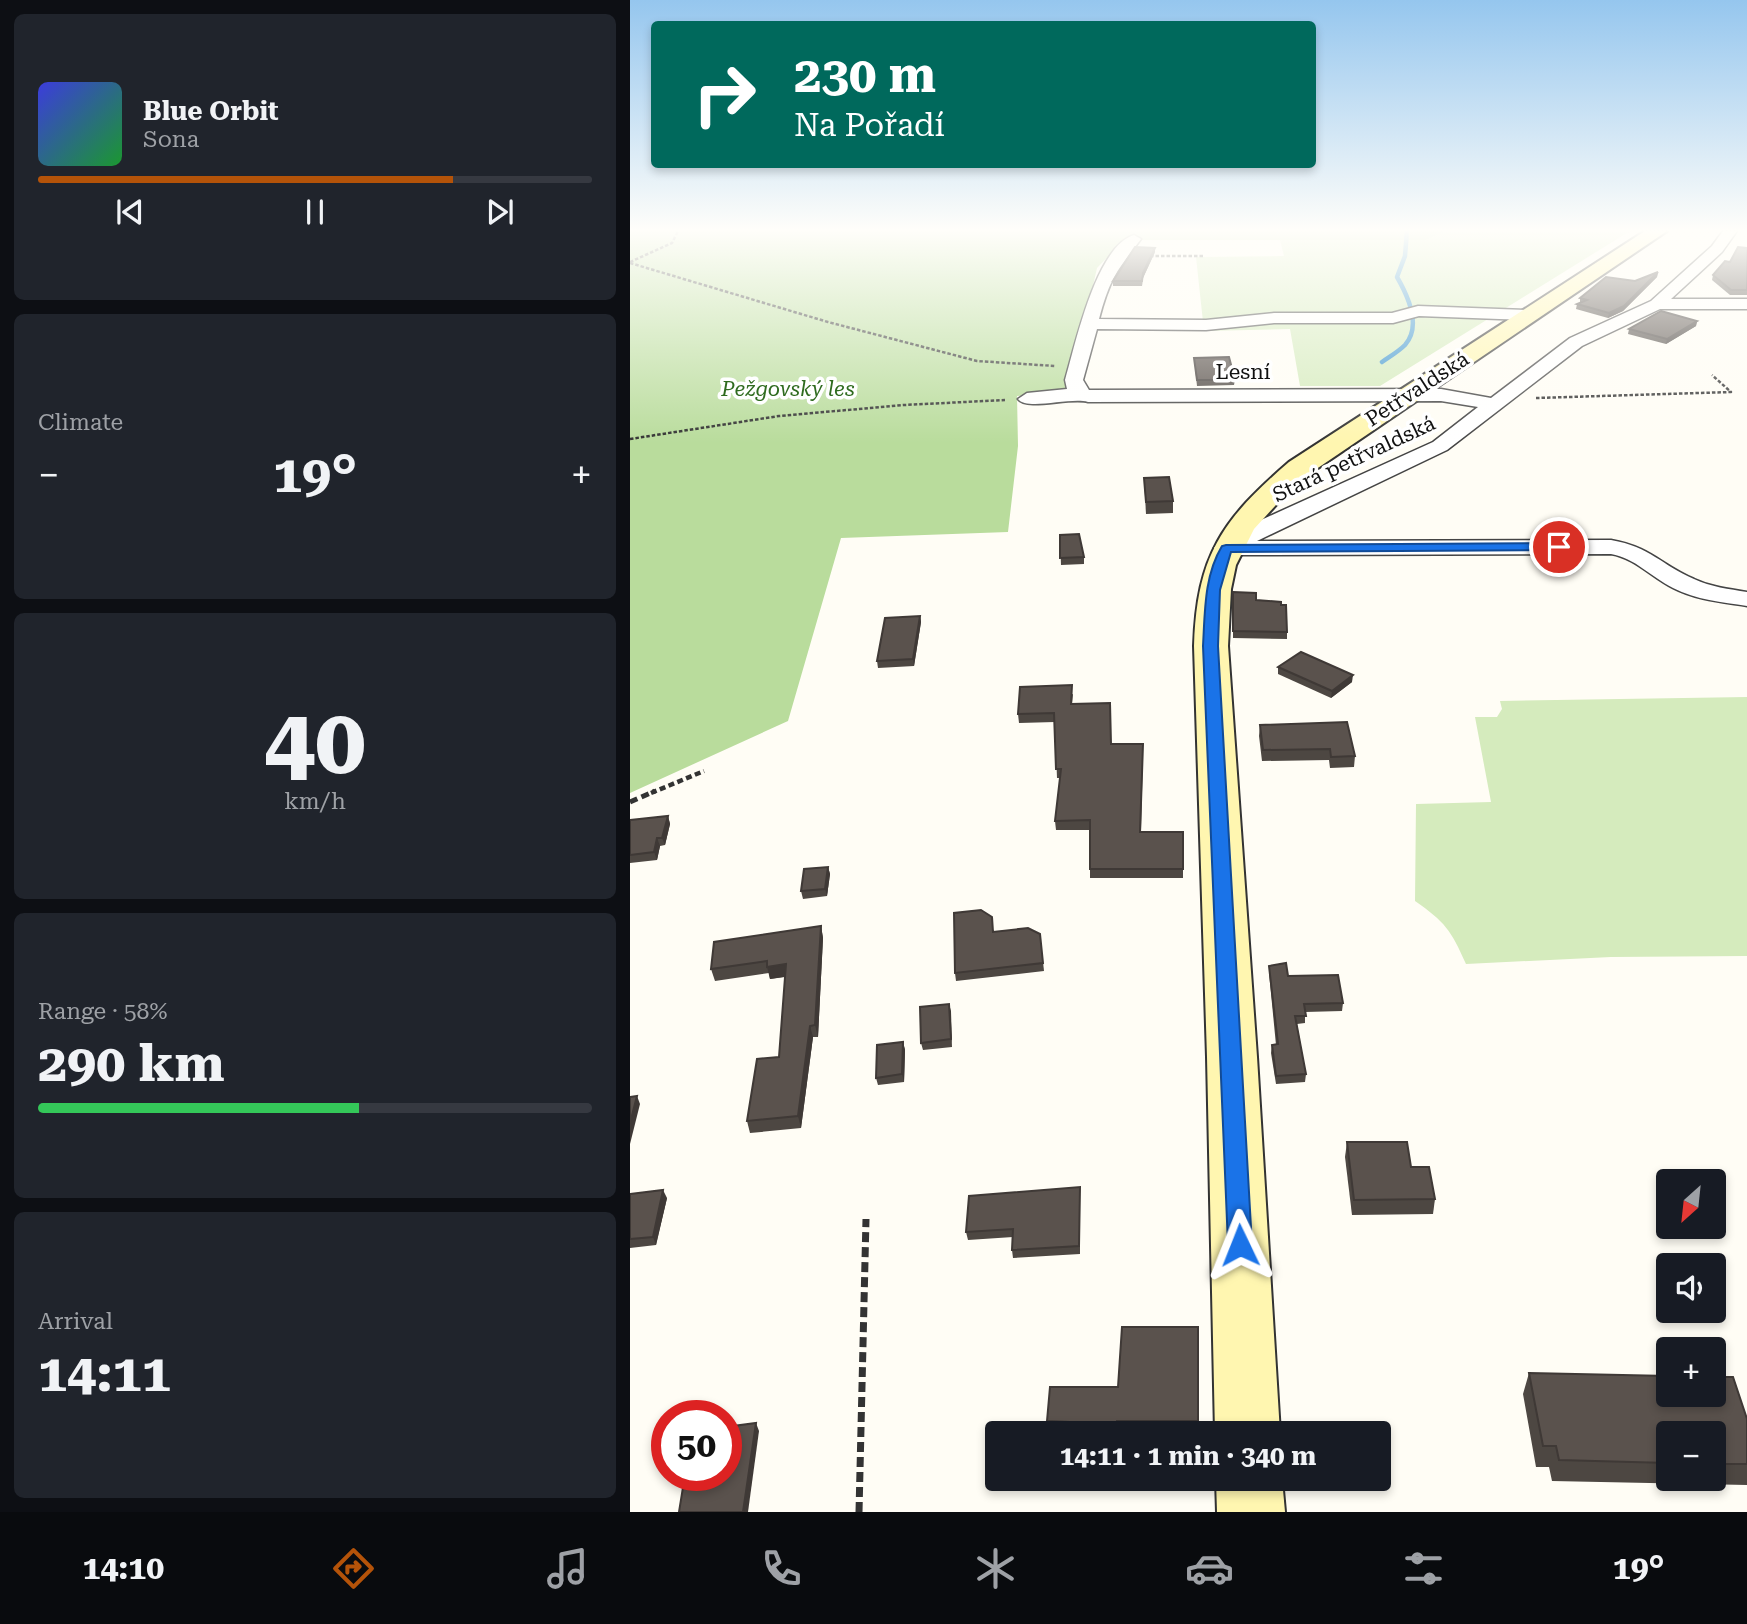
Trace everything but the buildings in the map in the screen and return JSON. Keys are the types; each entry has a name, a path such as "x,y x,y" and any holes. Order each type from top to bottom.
{"main road":[{"name":"Petřvaldská","path":"1221,566 1247,517 1323,450 1549,302"},
{"path":"1221,566 1210,646 1233,1071 1247,1421"},
{"path":"1250,1491 1251,1512"}],"street":[{"path":"1080,393 1074,380 1097,302"},
{"name":"Stará petřvaldská","path":"1221,566 1269,525 1440,446 1502,400 1553,357 1576,342 1660,302"},
{"name":"Stará petřvaldská","path":"1657,304 1747,304"},
{"path":"1091,324 1206,325 1274,318 1393,318 1418,311 1528,315"},
{"name":"Lesní","path":"1027,399 1080,393 1088,396 1406,396"},
{"name":"Stará petřvaldská","path":"1406,396 1441,395 1502,400"},
{"path":"1221,566 1611,547 1630,550 1644,556 1678,580 1705,592 1747,599"}],"path":[{"path":"761,302 977,361 1077,367"},
{"path":"1502,400 1731,392 1712,375"},
{"path":"630,439 779,416 904,405 1027,399"},
{"path":"630,802 704,771"},
{"path":"859,1512 866,1219"}],"green space":[{"name":"Pežgovský les","path":"630,302 1089,302 1069,393 1017,396 1018,446 1008,532 841,538 788,721 630,793"},
{"path":"1201,302 1516,302 1380,386 1300,386 1290,329 1204,331"},
{"path":"1747,697 1747,956 1611,957 1466,964 1446,928 1415,901 1416,804 1491,802 1475,717 1497,717 1502,709 1500,701"}],"waterway":[{"path":"1382,362 1405,345 1410,337 1413,320 1409,302"}],"route":[{"path":"1240,1245 1210,646 1213,590 1226,548 1559,547"}]}
